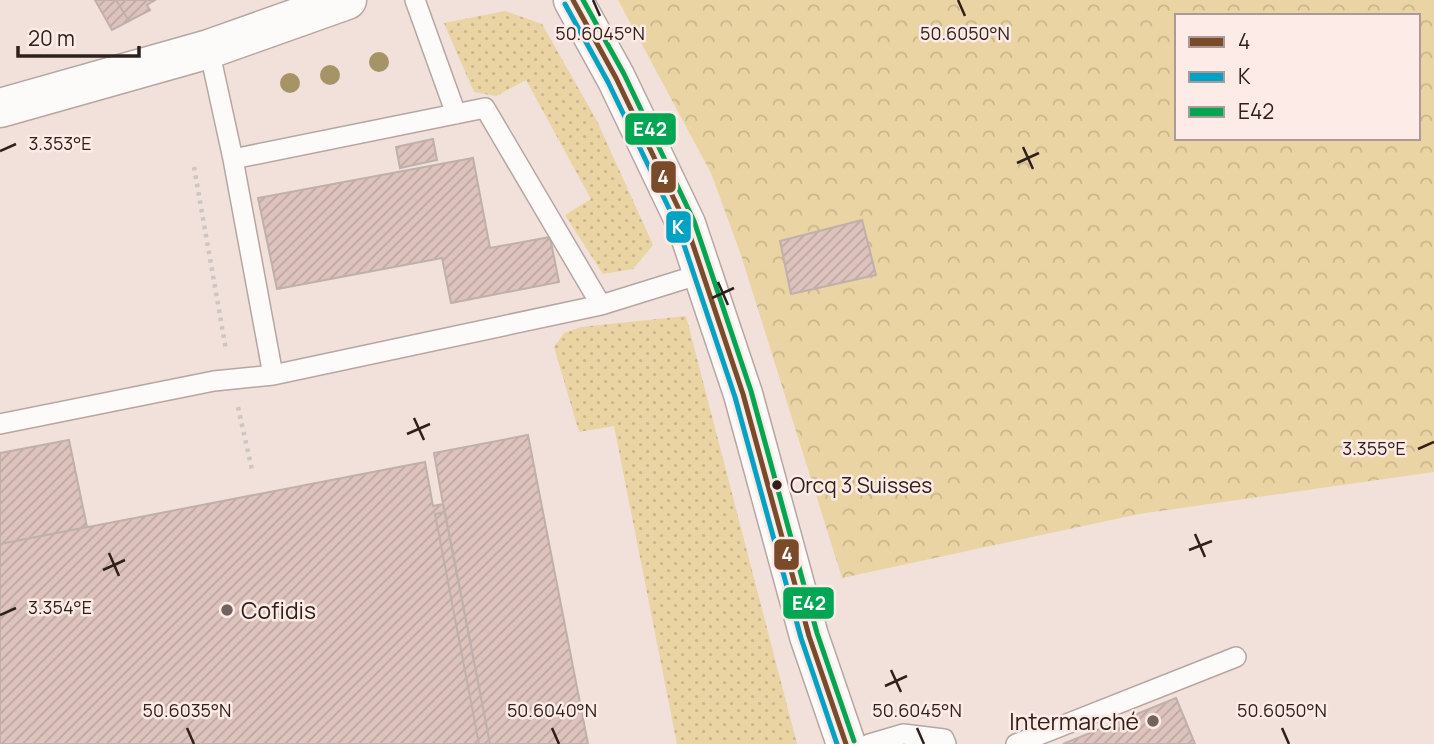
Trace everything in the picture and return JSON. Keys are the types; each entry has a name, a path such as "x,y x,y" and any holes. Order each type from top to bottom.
{"main road":[{"path":"0,108 209,49 347,0"},
{"path":"573,0 622,90 686,224 704,273 743,394 809,636 846,744"}],"lane":[{"path":"415,0 456,114"},
{"path":"209,49 233,159 273,375"},
{"path":"233,159 485,108 601,305"},
{"path":"0,424 214,381 273,375 601,305 704,273"},
{"path":"1016,744 1236,657"},
{"path":"869,744 903,734 944,739 946,744"}],"path":[{"path":"194,167 228,358"},
{"path":"237,402 252,470"}],"green space":[{"path":"618,0 1434,0 1434,472 1139,514 842,578 741,255 711,173"},
{"path":"505,11 542,24 597,121 653,245 633,269 603,274 565,215 591,199 526,80 496,96 474,92 444,23"},
{"path":"686,316 797,744 677,744 614,426 579,432 554,347 564,333 581,327"}],"building":[{"path":"95,0 116,0 129,21 112,30"},
{"path":"116,0 155,0 147,5 150,10 129,21"},
{"path":"433,139 437,160 400,168 396,147"},
{"path":"473,158 490,248 550,237 559,282 451,303 442,258 277,289 258,198"},
{"path":"862,220 876,275 791,294 780,241"},
{"path":"528,435 588,744 490,744 443,504 434,453"},
{"path":"69,440 87,527 0,544 0,453"},
{"name":"Cofidis","path":"425,462 433,506 443,504 445,512 435,514 479,744 0,744 0,544"},
{"path":"445,512 490,744 479,744 435,514"},
{"name":"Intermarché","path":"1176,698 1195,744 1063,744"}],"transit line":[{"name":"4","path":"573,0 616,78 686,224 743,394 809,636 846,744"},
{"name":"E42","path":"583,0 624,74 694,221 751,391 817,633 854,741"},
{"name":"K","path":"565,4 608,82 678,227 735,397 801,638 837,744"}],"place":[{"name":"Orcq 3 Suisses","path":"777,485"},
{"name":"Cofidis","path":"227,610"},
{"name":"Intermarché","path":"1153,721"}]}
